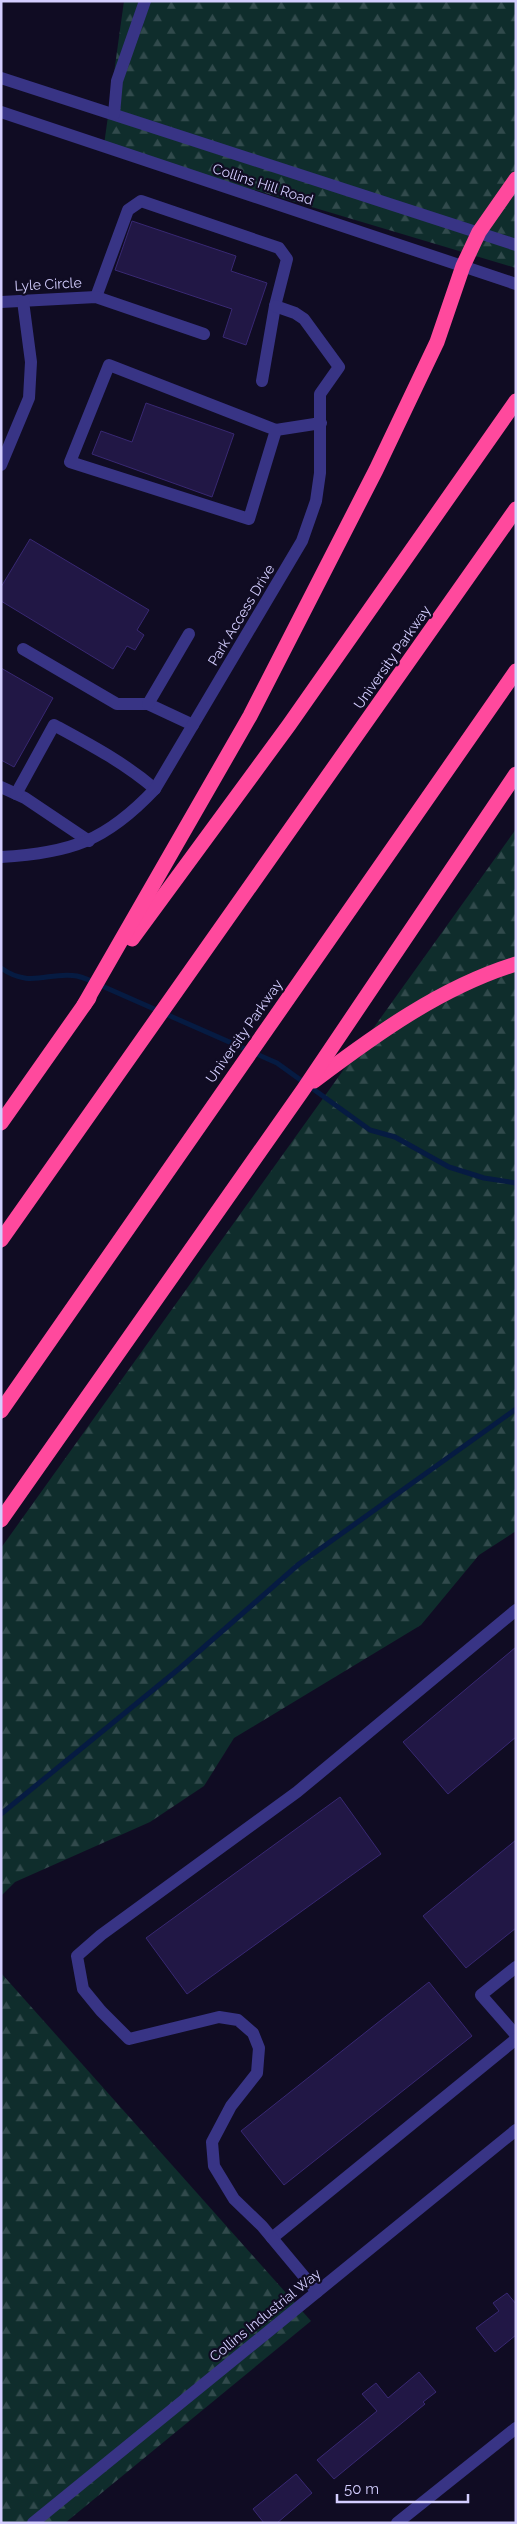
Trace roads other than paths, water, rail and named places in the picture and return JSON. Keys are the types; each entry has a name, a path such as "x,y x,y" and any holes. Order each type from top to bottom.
{"highway":[{"path":"84,1005 250,716 376,470 433,351 463,266 479,232 516,179"},
{"path":"1,1124 84,1005 289,725 516,401"},
{"name":"University Parkway","path":"1,1240 516,509"},
{"name":"University Parkway","path":"1,1411 516,671"},
{"path":"1,1520 303,1090 516,774"},
{"path":"303,1090 417,1010 460,986 516,964"}],"street":[{"path":"114,114 118,81 146,1"},
{"name":"Collins Hill Road","path":"1,78 516,245"},
{"name":"Collins Hill Road","path":"1,112 516,284"},
{"path":"204,334 96,297 128,210 141,201 280,248 287,259 275,306 262,381"},
{"name":"Lyle Circle","path":"1,302 96,297"},
{"path":"1,465 29,398 31,362 23,302"},
{"name":"Park Access Drive","path":"1,857 36,855 63,850 89,841 124,820 155,789 302,541 316,501 320,473 320,394 339,367 304,319 295,313 275,306"},
{"path":"276,430 249,519 70,462 109,365 276,430 321,423"},
{"path":"148,704 189,634"},
{"path":"23,649 117,704 148,704 193,725"},
{"path":"16,794 54,725 101,751 141,777 155,789"},
{"path":"1,787 16,794 89,841"},
{"path":"317,2292 272,2238 234,2199 214,2166 212,2142 231,2106 257,2073 260,2048 253,2033 238,2020 219,2017 128,2039 83,1989 77,1956 101,1935 297,1792 516,1610"},
{"path":"272,2238 516,2037 481,1996 516,1967"},
{"name":"Collins Industrial Way","path":"33,2523 516,2130"},
{"path":"397,2523 516,2428"}],"waterway":[{"path":"1,968 21,977 39,978 67,975 90,980 277,1063 370,1130 395,1137 449,1167 484,1178 516,1183"},
{"path":"1,1814 180,1668 299,1564 516,1409"}]}
